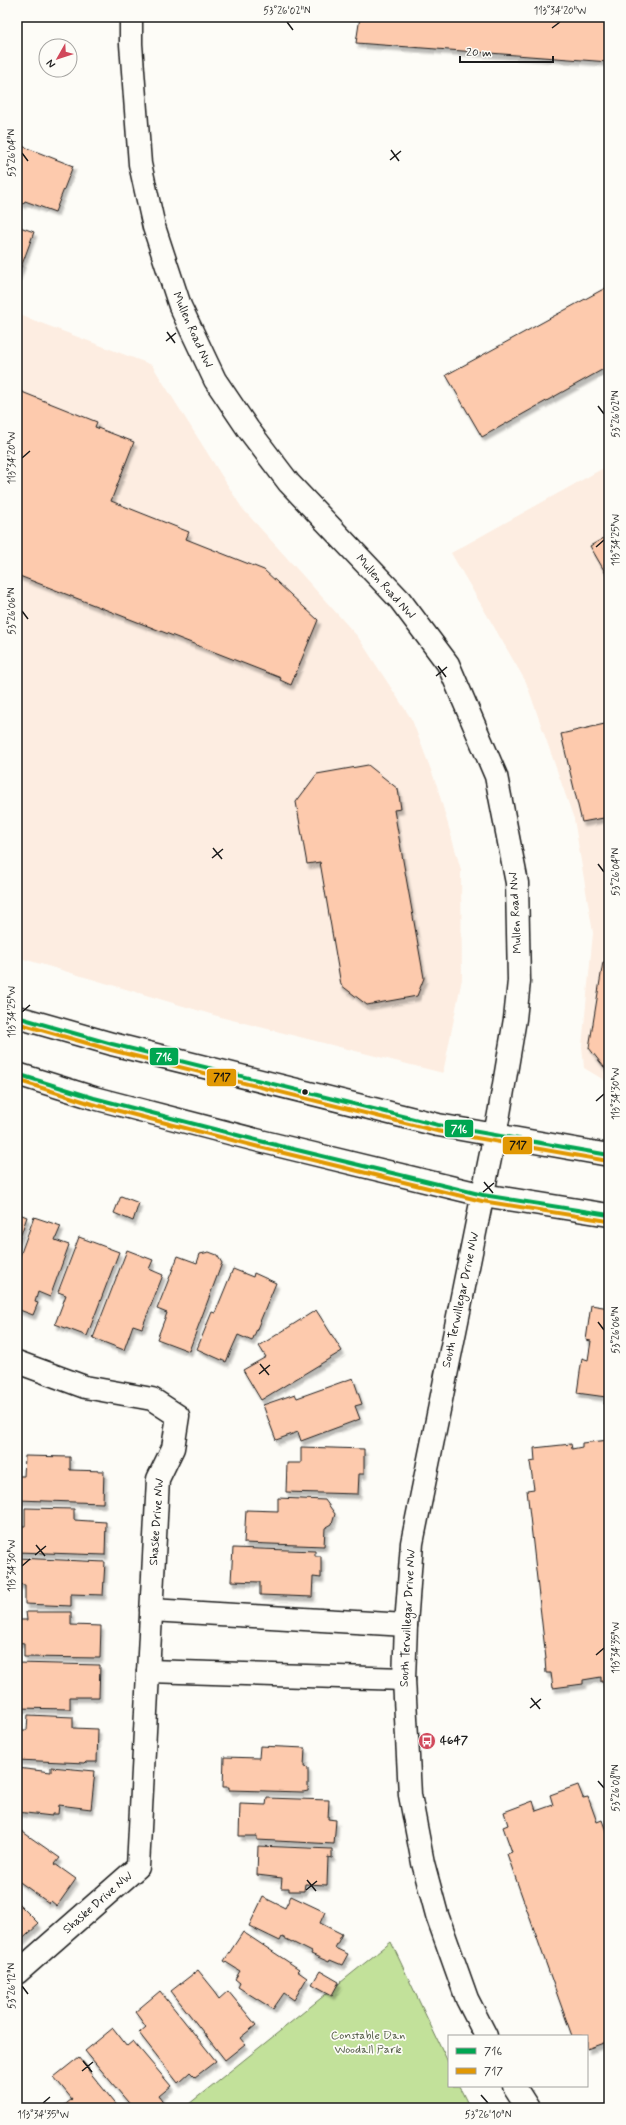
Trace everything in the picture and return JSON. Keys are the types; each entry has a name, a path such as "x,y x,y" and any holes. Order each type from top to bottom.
{"street":[{"name":"Mullen Road NW","path":"131,17 131,44 140,164 154,227 180,306 192,333 215,380 248,429 289,483 400,600 448,664 496,776 517,883 519,981 515,1019 483,1195"},
{"path":"17,1016 112,1044 438,1125 609,1155"},
{"path":"17,1074 94,1098 245,1138 483,1195 609,1215"},
{"name":"South Terwillegar Drive NW","path":"483,1195 412,1543 406,1624 404,1679 410,1796 423,1863 451,1958 468,1999 486,2035"},
{"name":"Shaske Drive NW","path":"17,1362 85,1387 152,1399 178,1416 173,1448 158,1479 138,1868 17,1973"},
{"path":"151,1610 406,1624"},
{"path":"148,1671 404,1679"},
{"path":"515,2087 528,2108"}],"shaded area":[{"path":"17,314 152,365 242,508 358,637 412,720 437,786 461,870 462,979 443,1073 224,1018 17,957"},
{"path":"609,465 609,1083 584,1068 582,1046 593,933 574,819 526,682 451,553"}],"green space":[{"name":"Constable Dan Woodall Park","path":"391,1942 448,2062 448,2087 460,2087 470,2108 184,2108"}],"building":[{"path":"360,17 609,17 609,62 356,43"},
{"path":"17,144 73,166 55,212 25,201 23,204 17,201"},
{"path":"17,226 34,232 17,278"},
{"path":"609,286 609,366 482,437 446,375"},
{"path":"17,390 97,422 95,427 134,442 111,501 189,532 186,539 264,570 318,620 291,685 280,680 281,678 17,575"},
{"path":"609,535 609,579 590,546"},
{"path":"609,723 609,817 582,822 561,734"},
{"path":"368,765 398,789 401,809 394,810 424,978 417,996 367,1005 341,985 320,862 307,864 296,802 317,774"},
{"path":"603,962 609,963 609,1068 604,1067 589,1048"},
{"path":"121,1196 139,1203 133,1221 114,1213"},
{"path":"17,1213 27,1217 17,1246"},
{"path":"34,1217 61,1226 55,1240 69,1245 50,1297 38,1292 35,1302 38,1303 33,1315 17,1309 17,1264"},
{"path":"79,1237 119,1252 87,1336 55,1324 66,1295 58,1292"},
{"path":"127,1250 153,1260 149,1269 163,1275 142,1328 133,1325 124,1350 93,1338"},
{"path":"209,1252 217,1255 222,1263 189,1351 157,1339 167,1313 157,1309 178,1256 197,1263 200,1254"},
{"path":"233,1269 253,1277 254,1273 276,1283 252,1341 238,1335 226,1362 197,1349 212,1312 215,1313"},
{"path":"591,1305 609,1308 609,1405 604,1404 606,1397 577,1393 582,1358 588,1360 591,1341 586,1340"},
{"path":"316,1310 342,1351 261,1400 243,1370 266,1357 259,1346"},
{"path":"353,1378 362,1404 355,1406 360,1419 301,1441 298,1432 276,1440 263,1405 295,1394 297,1398"},
{"path":"609,1440 609,1682 601,1682 601,1677 583,1680 583,1684 553,1688 551,1673 546,1673 546,1659 527,1490 534,1489 530,1462 535,1461 534,1448 571,1444 572,1449 582,1447 582,1443"},
{"path":"301,1447 364,1449 364,1474 359,1474 358,1494 286,1492 287,1463 301,1463"},
{"path":"25,1456 70,1457 70,1470 104,1471 103,1503 18,1500 18,1476 24,1476"},
{"path":"278,1498 325,1500 335,1514 332,1524 325,1528 324,1546 244,1543 246,1510 278,1511"},
{"path":"25,1508 74,1509 74,1520 106,1522 105,1555 17,1552 17,1526 25,1526"},
{"path":"233,1548 315,1551 315,1556 321,1556 321,1578 313,1577 312,1597 260,1595 260,1582 231,1581"},
{"path":"17,1558 105,1562 103,1595 71,1594 71,1606 25,1604 25,1585 17,1584"},
{"path":"26,1612 71,1612 71,1625 101,1626 100,1658 24,1657 24,1643 17,1642 17,1620 27,1620"},
{"path":"17,1663 100,1665 99,1697 70,1697 70,1709 17,1708"},
{"path":"28,1715 73,1717 73,1728 98,1729 97,1762 85,1763 17,1760 18,1730 27,1730"},
{"path":"260,1746 305,1748 304,1767 308,1768 308,1791 229,1790 229,1787 223,1787 224,1757 259,1758"},
{"path":"51,1767 95,1771 91,1809 59,1805 58,1814 52,1814 52,1816 17,1812 17,1768 51,1772"},
{"path":"578,1785 583,1798 588,1797 597,1822 602,1820 609,1840 609,2041 588,2049 588,2035 572,2035 507,1854 512,1852 503,1827 508,1825 504,1812 533,1801 536,1811 553,1805 550,1795"},
{"path":"267,1798 329,1800 328,1819 336,1820 334,1844 257,1840 257,1836 239,1836 240,1804 266,1805"},
{"path":"17,1828 60,1858 55,1864 76,1879 57,1906 51,1901 49,1903 17,1880"},
{"path":"258,1846 332,1849 332,1858 328,1857 327,1885 305,1884 304,1891 289,1891 289,1888 281,1888 282,1878 257,1875"},
{"path":"291,1896 325,1912 320,1923 342,1934 335,1948 348,1954 342,1965 330,1960 329,1962 311,1954 312,1952 282,1937 280,1941 249,1926 263,1897 285,1908"},
{"path":"17,1902 39,1924 17,1944"},
{"path":"243,1932 299,1969 297,1971 307,1978 294,2000 284,1993 273,2009 238,1987 240,1983 235,1979 240,1971 224,1961"},
{"path":"198,1970 215,1991 214,1992 219,1999 228,1991 256,2025 240,2038 245,2044 225,2060 171,1991"},
{"path":"320,1971 339,1982 332,1995 312,1984"},
{"path":"160,1991 216,2061 195,2077 190,2072 178,2083 139,2033 146,2027 135,2012"},
{"path":"113,2028 127,2046 133,2041 171,2086 159,2096 164,2103 158,2108 133,2108 85,2051"},
{"path":"79,2057 119,2108 61,2108 72,2099 54,2077"}],"transit line":[{"name":"716","path":"17,1017 112,1044 438,1125 609,1155"},
{"name":"717","path":"17,1023 111,1050 437,1131 608,1161"},
{"name":"716","path":"17,1074 94,1098 260,1141 483,1195 609,1215"},
{"name":"717","path":"17,1080 92,1104 259,1147 482,1201 608,1221"}],"place":[{"name":"4647","path":"427,1741"}]}
